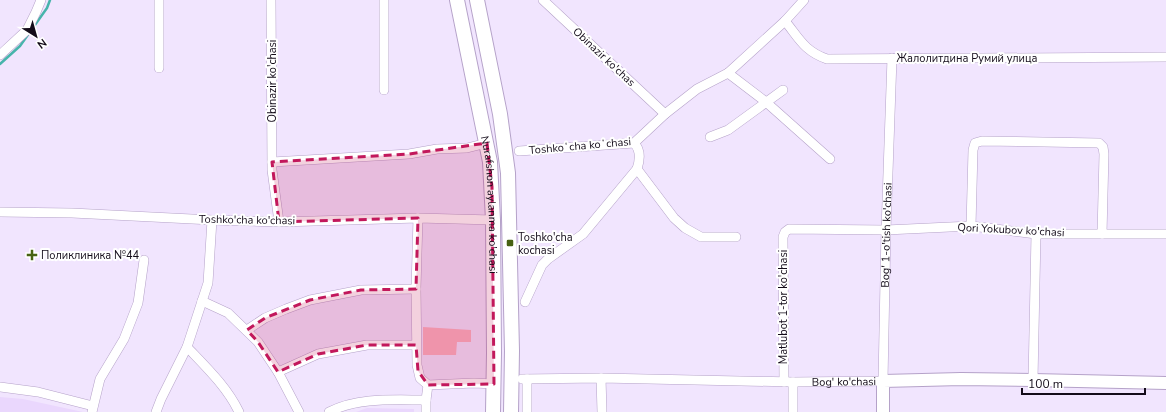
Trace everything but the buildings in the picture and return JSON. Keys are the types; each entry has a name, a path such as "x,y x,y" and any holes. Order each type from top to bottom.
{"main road":[{"name":"Nurafshon aylanma ko'chasi","path":"457,0 490,162 493,220 493,412"},
{"name":"Nurafshon aylanma ko'chasi","path":"477,0 500,114 508,173 512,351 511,412"}],"street":[{"path":"0,55 27,30 41,0"},
{"path":"159,0 159,68"},
{"name":"Obinazir ko'chasi","path":"271,0 272,170 279,222"},
{"path":"384,0 384,90"},
{"name":"Obinazir ko'chas","path":"543,0 665,114"},
{"name":"Toshkoʻcha koʻchasi","path":"519,151 634,143 665,114 697,90 728,73 785,20 804,0"},
{"name":"Жалолитдина Румий улица","path":"785,20 802,43 816,55 827,59 1166,56"},
{"name":"Bog' 1-o'tish ko'chasi","path":"883,412 886,230 892,58"},
{"path":"728,73 766,102 830,159"},
{"path":"710,137 728,130 783,90"},
{"path":"971,226 973,150 976,143 982,141 1098,143 1104,150 1102,234"},
{"path":"272,162 410,154 437,149 467,148 487,143"},
{"path":"525,302 542,265 583,234 637,169 640,155 638,147 634,143"},
{"path":"637,169 674,218 685,228 701,237 736,237"},
{"name":"Toshko'cha ko'chasi","path":"0,212 72,213 279,222 418,218 493,220"},
{"path":"418,218 416,345 420,378 428,385 474,383 494,384"},
{"path":"156,412 187,347 208,283 212,220"},
{"name":"Qori Yokubov ko'chasi","path":"785,232 789,229 886,230 971,226 1036,234 1166,234"},
{"name":"Matlubot 1-tor ko'chasi","path":"785,232 783,237 788,382 793,412"},
{"path":"1033,380 1036,234"},
{"path":"0,387 38,392 93,410 100,379 124,339 138,303 144,260"},
{"path":"247,330 265,318 310,300 361,290 416,289"},
{"path":"202,301 228,313 258,342 278,372 299,412"},
{"path":"278,372 318,354 367,345 416,345"},
{"path":"187,347 215,377 233,400 239,412"},
{"path":"601,378 602,412"},
{"name":"Bog' ko'chasi","path":"527,412 524,379 601,378 788,382 961,379 1166,383"},
{"path":"426,412 428,385"},
{"path":"329,412 357,402 426,400"}],"highlighted area":[{"path":"487,143 492,187 494,384 428,385 418,371 416,345 367,345 318,354 278,372 258,342 247,330 265,318 310,300 361,290 416,289 418,218 279,222 272,162 409,154"}],"shaded area":[{"path":"423,327 471,330 471,342 457,342 456,355 423,355"},
{"path":"0,397 23,399 83,412 0,412"},
{"path":"367,408 414,409 414,412 356,412"}],"waterway":[{"path":"0,64 20,46 47,8 50,0"}],"place":[{"name":"Toshko'cha kochasi","path":"510,243"},
{"name":"Поликлиника №44","path":"32,255"}]}
